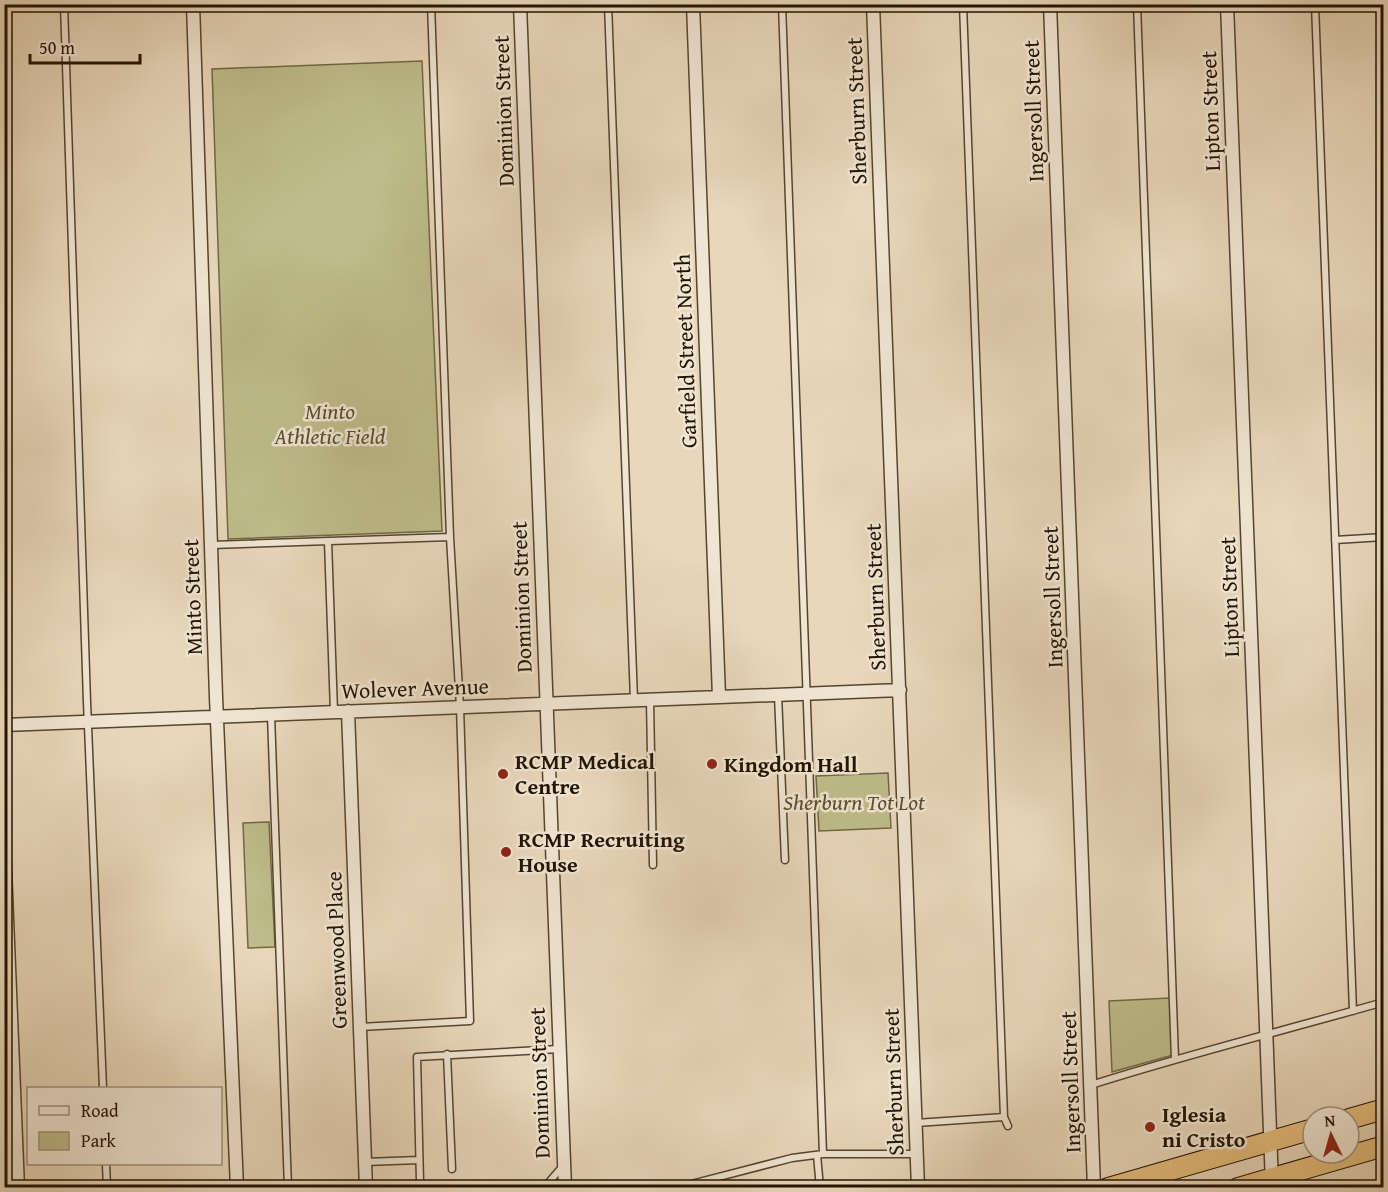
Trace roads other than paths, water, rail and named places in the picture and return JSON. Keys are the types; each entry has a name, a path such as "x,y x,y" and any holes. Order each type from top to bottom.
{"highway":[{"path":"1361,1115 1383,1109"},
{"path":"1108,1188 1301,1133"},
{"path":"1238,1188 1272,1183 1383,1146"}],"street":[{"name":"Minto Street","path":"193,4 217,716 237,1188"},
{"name":"Dominion Street","path":"520,4 565,1188"},
{"name":"Garfield Street North","path":"693,4 719,697"},
{"name":"Sherburn Street","path":"873,4 918,1188"},
{"name":"Ingersoll Street","path":"1050,4 1094,1188"},
{"name":"Lipton Street","path":"1227,4 1272,1183"},
{"name":"Wolever Avenue","path":"4,725 900,690"},
{"name":"Greenwood Place","path":"348,711 366,1188"},
{"path":"4,844 18,1188"}],"lane":[{"path":"64,4 88,722 103,1087"},
{"path":"360,1027 470,1021 460,707 450,537 431,4"},
{"path":"608,4 634,700"},
{"path":"782,4 807,693 820,1188"},
{"path":"963,4 1004,1117 1008,1126"},
{"path":"1137,4 1174,1059"},
{"path":"1315,4 1353,1011"},
{"path":"212,545 450,537"},
{"path":"1335,540 1383,537"},
{"path":"328,541 334,712"},
{"path":"778,694 785,860"},
{"path":"650,699 652,865"},
{"path":"271,714 288,1188"},
{"path":"1091,1085 1174,1059 1266,1036 1383,1002"},
{"path":"420,1182 416,1059 419,1056 559,1049"},
{"path":"447,1054 452,1169"},
{"path":"915,1123 1004,1117"},
{"path":"676,1188 792,1158 820,1155 916,1154"},
{"path":"365,1162 419,1160"},
{"path":"106,1165 107,1188"},
{"path":"550,1188 550,1181 564,1166"},
{"path":"710,1188 714,1179"}],"place":[{"name":"Kingdom Hall","path":"712,764"},
{"name":"RCMP Medical Centre","path":"503,774"},
{"name":"RCMP Recruiting House","path":"506,852"},
{"name":"Iglesia ni Cristo","path":"1150,1127"}],"park label":[{"name":"Minto Athletic Field","path":"330,424"},
{"name":"Sherburn Tot Lot","path":"854,802"}]}
